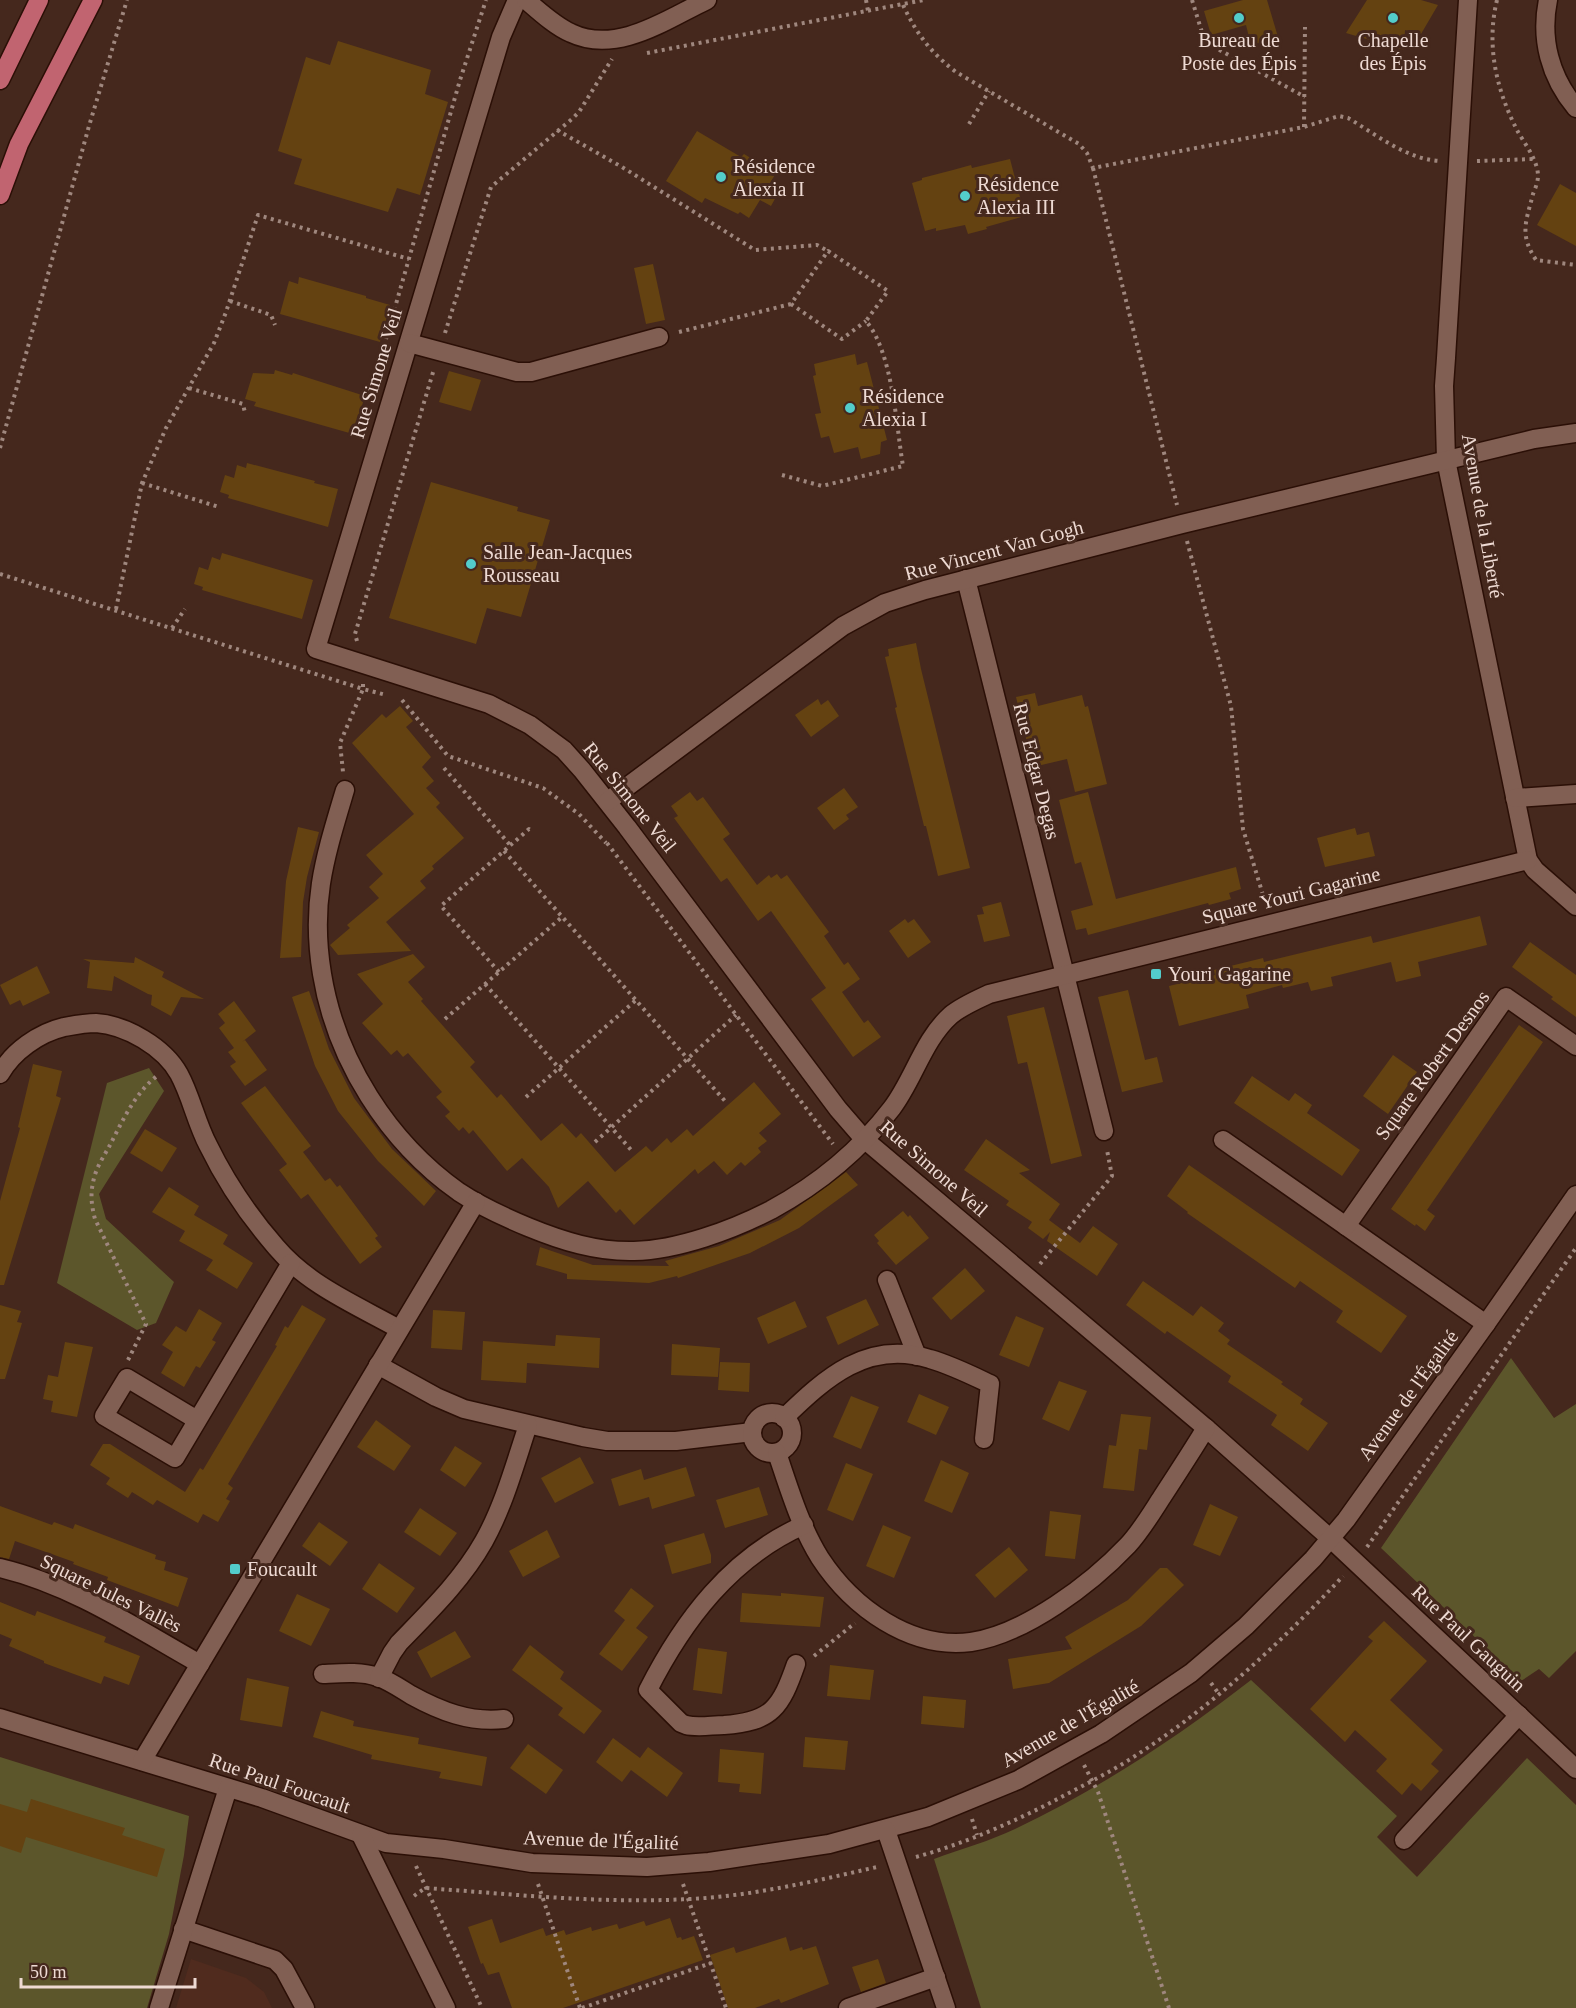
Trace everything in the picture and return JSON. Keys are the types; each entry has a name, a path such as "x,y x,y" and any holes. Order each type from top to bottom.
{"main road":[{"path":"0,80 39,0"},
{"path":"0,195 19,144 93,0"}],"street":[{"name":"Rue Simone Veil","path":"517,0 501,37 316,649 476,699 518,718 564,750 608,801 838,1109 864,1138 1206,1428 1331,1539"},
{"path":"526,0 570,33 595,39 613,39 638,34 707,0"},
{"name":"Avenue de la Liberté","path":"1468,0 1444,386 1446,460 1528,860"},
{"path":"1548,0 1545,36 1551,63 1562,88 1576,108"},
{"path":"409,343 517,372 531,372 659,337"},
{"name":"Rue Vincent Van Gogh","path":"608,801 856,617 902,597 966,579 1446,460 1534,439 1576,433"},
{"name":"Rue Edgar Degas","path":"966,579 1064,974"},
{"name":"Square Youri Gagarine","path":"345,790 322,870 318,904 320,958 332,1015 362,1083 387,1120 424,1162 459,1191 507,1218 568,1242 615,1250 648,1250 690,1241 735,1226 769,1211 812,1184 844,1159 893,1106 939,1027 962,1007 989,994 1528,860"},
{"path":"1515,798 1576,794"},
{"path":"1528,860 1535,870 1576,906"},
{"path":"1064,974 1104,1131"},
{"name":"Square Robert Desnos","path":"1346,1226 1506,997 1576,1046"},
{"path":"0,1074 8,1062 30,1043 58,1029 86,1023 113,1026 134,1035 159,1051 178,1072 206,1142 222,1172 263,1232 308,1278 399,1329"},
{"path":"1223,1140 1486,1324"},
{"name":"Avenue de l'Égalité","path":"361,1835 396,1845 444,1849 532,1863 638,1867 677,1866 799,1850 928,1818 992,1792 1076,1749 1151,1702 1211,1657 1253,1620 1331,1539 1575,1198"},
{"path":"142,1761 476,1202"},
{"path":"197,1420 128,1378 105,1416 175,1458 291,1263"},
{"path":"887,1280 916,1356"},
{"path":"784,1418 825,1380 850,1365 888,1355 916,1356 940,1362 990,1384 984,1439"},
{"path":"378,1365 436,1397 464,1409 569,1435 607,1441 676,1441 752,1432"},
{"path":"766,1414 777,1414 784,1418 791,1428 791,1439 787,1446 777,1453 766,1453 759,1449 754,1443 752,1432 756,1421 766,1414"},
{"path":"379,1678 396,1648 456,1581 484,1539 500,1506 528,1425"},
{"path":"777,1453 814,1546 830,1571 849,1594 869,1611 909,1633 936,1641 971,1642 1008,1630 1039,1615 1081,1588 1129,1544 1206,1428"},
{"path":"794,1669 786,1692 775,1708 759,1719 738,1724 686,1725 648,1690 666,1655 714,1590 744,1563 780,1536 804,1525"},
{"name":"Rue Paul Gauguin","path":"1331,1539 1576,1769"},
{"name":"Square Jules Vallès","path":"0,1568 34,1578 68,1592 200,1664"},
{"path":"323,1674 352,1673 379,1678 423,1702 450,1713 478,1720 504,1719"},
{"path":"1404,1840 1519,1715"},
{"name":"Rue Paul Foucault","path":"0,1718 228,1788 361,1835 446,2008"},
{"path":"159,2008 228,1788"},
{"path":"886,1830 946,2008"},
{"path":"183,1929 275,1960 284,1969 305,2008"},
{"path":"848,2008 936,1977"}],"path":[{"path":"0,448 89,126 127,0"},
{"path":"866,0 868,11"},
{"path":"646,54 924,0"},
{"path":"1192,0 1205,42 1305,97"},
{"path":"1497,0 1492,20 1491,40 1497,80 1515,126 1533,159 1538,176 1525,234 1528,248 1536,260 1576,265"},
{"path":"903,5 913,27 925,45 939,59 1079,144 1087,153 1093,168 1304,127 1339,116 1348,118 1423,160 1533,159"},
{"path":"1304,127 1305,27"},
{"path":"611,60 622,58"},
{"path":"969,124 989,91"},
{"path":"557,130 622,167 755,250 817,244 888,291 866,321 842,339 791,304"},
{"path":"116,609 142,483 166,428 214,343 258,215 409,259"},
{"path":"659,337 791,304 828,251"},
{"path":"230,301 271,315 275,325"},
{"path":"782,475 822,486 903,466 883,351 866,321"},
{"path":"189,388 243,404 245,413"},
{"path":"142,483 219,507"},
{"path":"0,574 404,700 448,756 543,788 579,814 606,843 844,1159"},
{"path":"172,628 185,609"},
{"path":"345,790 340,743 363,689 360,662"},
{"path":"444,768 510,845"},
{"path":"606,843 627,827"},
{"path":"499,972 441,906 510,845 530,829 533,832"},
{"path":"504,851 725,1101"},
{"path":"445,1019 562,916"},
{"path":"485,984 610,1129 632,1151"},
{"path":"526,1097 636,1000"},
{"path":"595,1142 736,1016"},
{"path":"128,1378 125,1365 146,1324 95,1219 92,1184 103,1158 140,1093 149,1082 172,1065"},
{"path":"1028,1278 1112,1176 1104,1131"},
{"path":"397,1909 425,1888 591,1899 689,1899 791,1887 932,1852 1013,1821 1092,1781 1124,1763 1173,1730 1228,1687 1295,1627 1356,1563 1576,1248"},
{"path":"794,1669 869,1611"},
{"path":"1076,1749 1098,1792 1169,2008"},
{"path":"408,1846 425,1888 482,2008"},
{"path":"532,1863 581,2008 711,1964"},
{"path":"677,1866 726,2008"}],"shaded area":[{"path":"149,1068 164,1091 99,1194 106,1219 174,1282 156,1323 137,1330 57,1283 107,1083"},
{"path":"1511,1358 1554,1418 1576,1404 1576,1651 1549,1678 1539,1669 1521,1681 1381,1548"},
{"path":"1251,1680 1397,1816 1377,1837 1417,1877 1527,1758 1576,1805 1576,2008 981,2008 934,1859 1005,1833 1077,1797 1166,1742"},
{"path":"0,1757 189,1816 169,1934 147,2008 0,2008"},
{"path":"191,1959 246,1978 264,1992 272,2008 176,2008"}],"building":[{"name":"Bureau de Poste des Épis","path":"1243,0 1267,0 1278,37 1251,45 1246,25 1211,35 1204,11"},
{"name":"Chapelle des Épis","path":"1367,0 1421,0 1438,5 1421,34 1405,30 1404,50 1346,33"},
{"path":"338,41 431,70 425,94 448,102 420,195 397,188 388,212 294,184 302,159 278,151 306,57 330,65"},
{"name":"Résidence Alexia II","path":"697,131 741,157 744,154 776,173 770,183 781,188 771,206 760,200 749,218 705,198 702,203 666,181"},
{"name":"Résidence Alexia III","path":"1010,159 1025,216 968,234 965,225 925,231 912,183 922,178 971,165 972,168"},
{"path":"1560,184 1576,193 1576,246 1537,225"},
{"path":"653,264 665,320 646,324 634,268"},
{"path":"299,277 390,305 380,342 280,314 289,281 298,284"},
{"name":"Résidence Alexia I","path":"855,354 857,365 867,362 887,440 881,442 880,454 861,459 858,447 834,453 829,436 821,438 815,414 821,413 813,376 816,375 814,364"},
{"path":"275,370 292,375 293,373 365,396 353,434 254,406 256,402 245,399 253,373 274,374"},
{"path":"449,371 481,380 471,411 439,402"},
{"path":"247,463 338,489 328,527 228,498 229,495 220,492 225,475 234,478 237,465 246,468"},
{"name":"Salle Jean-Jacques Rousseau","path":"431,482 518,507 517,511 550,520 521,617 487,608 476,644 389,618"},
{"path":"222,553 313,580 302,619 202,590 203,587 194,584 199,567 208,570 212,557 220,560"},
{"path":"916,643 970,868 938,876 895,708 897,707 885,657 889,656 888,649"},
{"path":"1035,693 1038,706 1082,695 1085,707 1088,706 1107,784 1075,792 1067,759 1033,767 1016,697"},
{"path":"818,699 821,705 828,700 839,716 811,737 795,715"},
{"path":"400,706 413,721 406,727 431,757 422,767 434,781 426,788 440,803 436,807 464,838 432,866 434,869 420,881 426,888 386,922 411,951 338,955 330,945 350,928 347,925 379,898 369,887 383,874 366,855 414,814 352,743 382,714 386,718"},
{"path":"844,788 858,807 846,815 849,819 834,830 817,808"},
{"path":"690,792 697,801 703,797 730,834 723,839 757,885 769,875 771,878 777,874 781,879 787,875 829,932 824,936 844,965 848,962 860,979 842,992 864,1023 868,1020 881,1037 853,1057 811,999 826,988 771,911 758,921 727,878 721,882 674,818 678,816 671,806"},
{"path":"1088,792 1116,899 1236,867 1241,889 1229,893 1231,899 1209,905 1208,903 1088,935 1086,928 1076,930 1071,911 1093,905 1081,862 1075,864 1059,800"},
{"path":"298,827 319,832 303,902 301,957 280,958 286,881"},
{"path":"1355,828 1357,835 1369,832 1375,856 1325,867 1317,838"},
{"path":"1001,902 1010,936 984,942 977,915 984,914 982,907"},
{"path":"1480,916 1487,945 1418,962 1421,976 1396,982 1391,962 1331,977 1333,986 1311,991 1308,982 1283,988 1282,985 1246,995 1249,1008 1179,1026 1169,986 1215,975 1214,970 1263,958 1264,962 1371,936 1373,943"},
{"path":"905,919 908,923 914,919 931,942 908,958 889,931"},
{"path":"1530,942 1576,975 1576,1017 1512,967"},
{"path":"413,954 425,967 408,982 423,999 421,1001 475,1062 470,1067 497,1098 501,1094 541,1141 562,1123 576,1138 581,1133 615,1172 646,1146 652,1152 667,1138 671,1143 687,1129 693,1136 754,1082 781,1114 759,1133 767,1141 758,1148 761,1152 745,1166 741,1162 727,1175 714,1161 698,1174 695,1169 634,1225 620,1209 616,1213 588,1181 558,1208 549,1187 522,1158 507,1171 473,1130 469,1134 463,1127 459,1131 445,1116 450,1112 436,1097 442,1092 408,1053 403,1057 397,1050 391,1055 362,1023 383,1004 357,974"},
{"path":"135,957 164,972 162,977 204,999 181,997 171,1016 151,1005 152,995 114,976 112,991 87,988 90,962 83,959 134,963"},
{"path":"37,966 50,993 23,1006 20,1000 10,1005 0,985"},
{"path":"1128,990 1145,1060 1157,1057 1163,1082 1122,1092 1098,997"},
{"path":"309,991 329,1049 354,1098 392,1149 436,1191 424,1206 378,1161 338,1111 315,1066 292,997"},
{"path":"234,1001 256,1031 242,1042 245,1040 267,1070 245,1086 230,1066 236,1062 228,1052 234,1048 219,1028 225,1023 218,1014"},
{"path":"1044,1007 1082,1156 1051,1164 1027,1062 1018,1064 1007,1016"},
{"path":"1519,1025 1543,1042 1427,1210 1435,1216 1425,1231 1391,1209"},
{"path":"1393,1055 1417,1072 1388,1114 1363,1096"},
{"path":"33,1064 62,1071 56,1096 61,1098 4,1285 0,1285 0,1201 20,1128 18,1127"},
{"path":"1252,1076 1289,1101 1295,1093 1312,1105 1307,1113 1360,1150 1342,1176 1234,1103"},
{"path":"265,1086 311,1146 303,1152 325,1181 330,1178 337,1187 340,1185 378,1236 375,1238 382,1247 360,1264 308,1194 301,1199 279,1170 287,1164 241,1103"},
{"path":"145,1129 177,1148 162,1172 130,1153"},
{"path":"986,1139 1030,1170 1019,1173 1060,1204 1049,1220 1080,1243 1093,1226 1118,1244 1097,1276 1047,1241 1050,1232 1043,1239 1028,1228 1032,1222 1006,1205 1009,1201 964,1170"},
{"path":"1189,1165 1407,1316 1381,1353 1336,1322 1343,1311 1300,1281 1295,1288 1187,1213 1167,1196"},
{"path":"846,1172 858,1185 799,1228 750,1253 678,1278 677,1276 649,1283 567,1279 567,1274 536,1265 540,1247 593,1265 669,1266 665,1261 719,1246 780,1220"},
{"path":"169,1187 199,1206 194,1215 228,1235 223,1244 253,1263 237,1289 206,1270 213,1260 179,1241 185,1231 152,1212"},
{"path":"903,1211 908,1217 910,1215 929,1238 896,1265 877,1243 879,1241 874,1235"},
{"path":"965,1268 985,1291 951,1320 932,1298"},
{"path":"1143,1281 1193,1316 1201,1306 1224,1323 1218,1331 1230,1340 1227,1344 1283,1382 1281,1384 1303,1399 1300,1404 1328,1423 1308,1451 1271,1425 1277,1415 1228,1382 1231,1376 1167,1331 1165,1334 1126,1305"},
{"path":"866,1299 879,1325 838,1345 826,1317"},
{"path":"795,1301 807,1327 768,1344 757,1318"},
{"path":"0,1305 21,1311 17,1322 22,1323 5,1379 0,1379"},
{"path":"302,1305 326,1319 228,1484 233,1488 226,1499 230,1501 218,1522 203,1514 198,1523 157,1500 153,1505 132,1492 128,1498 106,1484 110,1478 90,1465 103,1444 110,1444 185,1492 200,1468 203,1470 277,1346 275,1345 285,1326 288,1328"},
{"path":"199,1309 222,1323 212,1340 216,1342 200,1368 196,1366 184,1387 161,1373 173,1352 162,1345 176,1326 186,1332"},
{"path":"433,1310 465,1312 462,1350 431,1348"},
{"path":"1016,1316 1044,1328 1029,1367 999,1355"},
{"path":"556,1335 600,1338 599,1368 527,1363 526,1383 481,1380 483,1341 555,1346"},
{"path":"65,1342 93,1347 77,1417 51,1412 53,1401 43,1399 48,1375 58,1377"},
{"path":"672,1344 720,1348 718,1377 671,1375"},
{"path":"720,1362 750,1363 749,1392 718,1390"},
{"path":"1059,1381 1087,1391 1069,1431 1042,1419"},
{"path":"919,1394 949,1407 936,1435 907,1422"},
{"path":"851,1396 879,1407 861,1449 833,1437"},
{"path":"1121,1414 1151,1417 1147,1450 1139,1449 1134,1491 1103,1488 1109,1445 1116,1446"},
{"path":"376,1420 411,1446 394,1471 357,1447"},
{"path":"455,1446 482,1463 465,1487 440,1470"},
{"path":"580,1457 594,1483 555,1503 541,1478"},
{"path":"941,1460 969,1473 952,1513 924,1501"},
{"path":"846,1463 873,1474 853,1521 827,1510"},
{"path":"686,1467 695,1496 652,1509 649,1497 619,1506 611,1479 641,1469 644,1480"},
{"path":"759,1487 768,1515 725,1528 716,1500"},
{"path":"1210,1504 1238,1517 1220,1556 1193,1545"},
{"path":"0,1506 52,1525 54,1522 73,1529 75,1524 156,1555 155,1559 166,1562 164,1570 188,1578 178,1607 107,1580 108,1577 73,1564 74,1562 15,1541 9,1559 0,1557"},
{"path":"420,1508 457,1533 440,1556 404,1532"},
{"path":"1050,1511 1081,1515 1075,1559 1045,1556"},
{"path":"319,1522 348,1542 330,1566 302,1546"},
{"path":"883,1525 911,1537 894,1578 866,1566"},
{"path":"547,1530 560,1557 523,1577 509,1551"},
{"path":"704,1533 711,1555 711,1563 672,1574 664,1545"},
{"path":"1009,1547 1028,1570 995,1598 975,1575"},
{"path":"379,1563 415,1588 397,1613 362,1589"},
{"path":"1160,1568 1167,1568 1184,1585 1141,1626 1049,1683 1013,1689 1008,1659 1072,1649 1065,1637 1128,1600"},
{"path":"631,1588 654,1606 636,1628 648,1637 622,1671 599,1654 625,1620 614,1611"},
{"path":"742,1593 781,1596 781,1593 824,1597 820,1627 740,1622"},
{"path":"297,1594 330,1609 311,1646 279,1631"},
{"path":"0,1602 35,1616 37,1611 106,1637 104,1642 140,1656 129,1685 104,1676 101,1684 44,1663 9,1646 12,1639 0,1634"},
{"path":"1384,1621 1427,1661 1390,1700 1443,1750 1431,1764 1439,1771 1421,1791 1412,1783 1402,1795 1376,1771 1387,1759 1355,1730 1345,1742 1310,1709 1373,1641 1368,1637"},
{"path":"455,1631 471,1657 431,1678 417,1652"},
{"path":"530,1645 564,1672 560,1679 602,1711 584,1734 558,1715 563,1708 512,1670"},
{"path":"698,1648 727,1652 722,1694 693,1690"},
{"path":"830,1665 874,1670 870,1700 827,1696"},
{"path":"247,1678 289,1687 282,1727 240,1720"},
{"path":"923,1696 966,1700 964,1728 921,1724"},
{"path":"321,1711 354,1721 353,1726 419,1738 418,1744 487,1757 482,1786 439,1778 441,1772 371,1759 372,1755 313,1737"},
{"path":"805,1737 848,1741 845,1770 803,1767"},
{"path":"613,1738 640,1758 648,1747 683,1773 667,1797 631,1770 622,1782 596,1762"},
{"path":"528,1744 563,1770 546,1794 510,1768"},
{"path":"720,1749 764,1753 761,1794 739,1792 740,1784 718,1782"},
{"path":"31,1799 125,1828 122,1835 165,1849 157,1877 26,1837 21,1853 0,1846 0,1804 27,1812"},
{"path":"670,1918 677,1938 681,1937 682,1940 694,1936 703,1960 563,2008 512,2008 499,1972 488,1975 483,1963 481,1964 468,1927 492,1919 500,1943 543,1928 546,1936 564,1930 566,1935 591,1927 592,1931 617,1924 619,1929 644,1921 646,1926"},
{"path":"786,1937 790,1951 816,1946 829,1984 781,2003 779,1999 755,2008 728,2008 710,1955 734,1947 736,1953"},
{"path":"878,1959 886,1983 861,1992 852,1967"}],"place":[{"name":"Bureau de Poste des Épis","path":"1239,18"},
{"name":"Chapelle des Épis","path":"1393,18"},
{"name":"Résidence Alexia II","path":"721,177"},
{"name":"Résidence Alexia III","path":"965,196"},
{"name":"Résidence Alexia I","path":"850,408"},
{"name":"Salle Jean-Jacques Rousseau","path":"471,564"},
{"name":"Youri Gagarine","path":"1156,974"},
{"name":"Foucault","path":"235,1569"}]}
